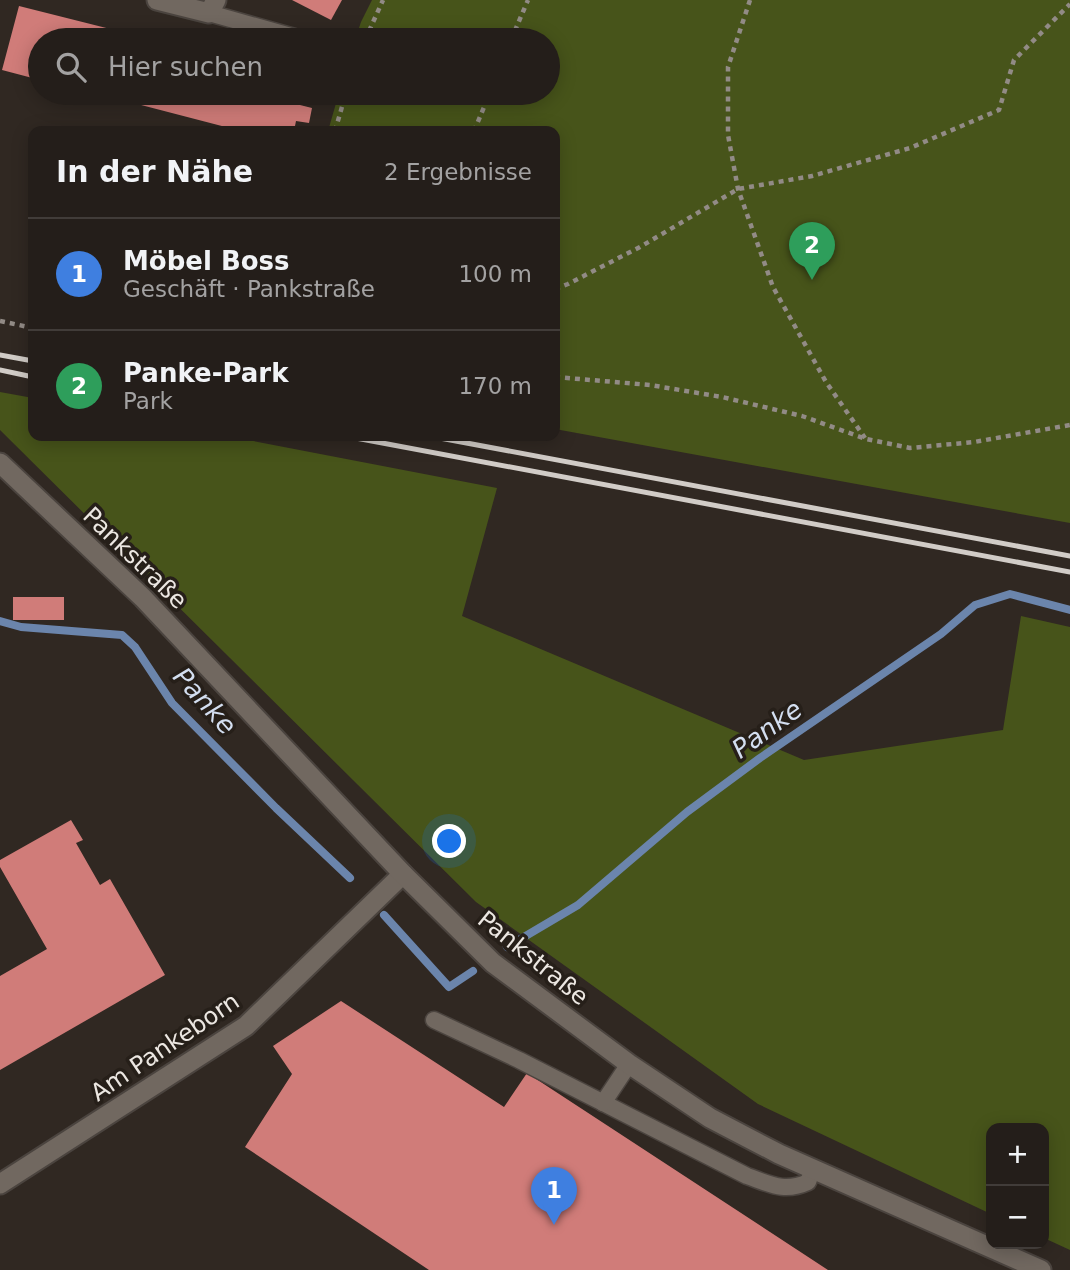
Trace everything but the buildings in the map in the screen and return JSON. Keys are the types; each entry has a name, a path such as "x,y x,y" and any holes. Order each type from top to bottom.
{"street":[{"path":"157,0 212,7"},
{"name":"Pankstraße","path":"0,463 143,598 403,874 493,963 629,1064 710,1118 813,1169 900,1199 1041,1270"},
{"name":"Am Pankeborn","path":"0,1184 246,1026 403,874"}],"lane":[{"path":"212,7 271,28"},
{"path":"434,1020 519,1060 737,1171 780,1188 797,1187 808,1182 813,1169"},
{"path":"603,1103 629,1064"}],"path":[{"path":"370,28 383,0"},
{"path":"516,28 528,0"},
{"path":"750,0 728,68 728,135 738,189 773,287 827,382 866,439"},
{"path":"560,287 640,247 738,189 812,176 909,148 999,110 1014,60 1070,4"},
{"path":"336,126 343,105"},
{"path":"476,126 485,105"},
{"path":"0,321 28,327"},
{"path":"560,377 650,385 722,397 802,416 866,439 910,448 985,440 1070,425"}],"green space":[{"path":"372,0 1070,0 1070,523 560,430 560,126 329,126 336,105 560,105 560,28 359,28"},
{"path":"0,392 28,397 28,441 253,441 497,488 462,616 804,760 1003,730 1021,616 1070,627 1070,1250 1049,1240 1049,1123 986,1123 986,1212 758,1104 476,902 0,430"}],"waterway":[{"name":"Panke","path":"507,947 578,905 687,812 760,758 941,634 975,605 1010,594 1070,610"},
{"name":"Panke","path":"0,621 21,627 122,635 135,647 172,703 350,878"},
{"name":"Panke","path":"384,915 449,987 473,971"}],"railway":[{"path":"0,355 28,360"},
{"path":"0,370 28,376"},
{"path":"372,441 1070,572"},
{"path":"456,441 1070,556"}],"place":[{"name":"Panke-Park","path":"812,280"},
{"name":"Möbel Boss","path":"554,1225"}]}
